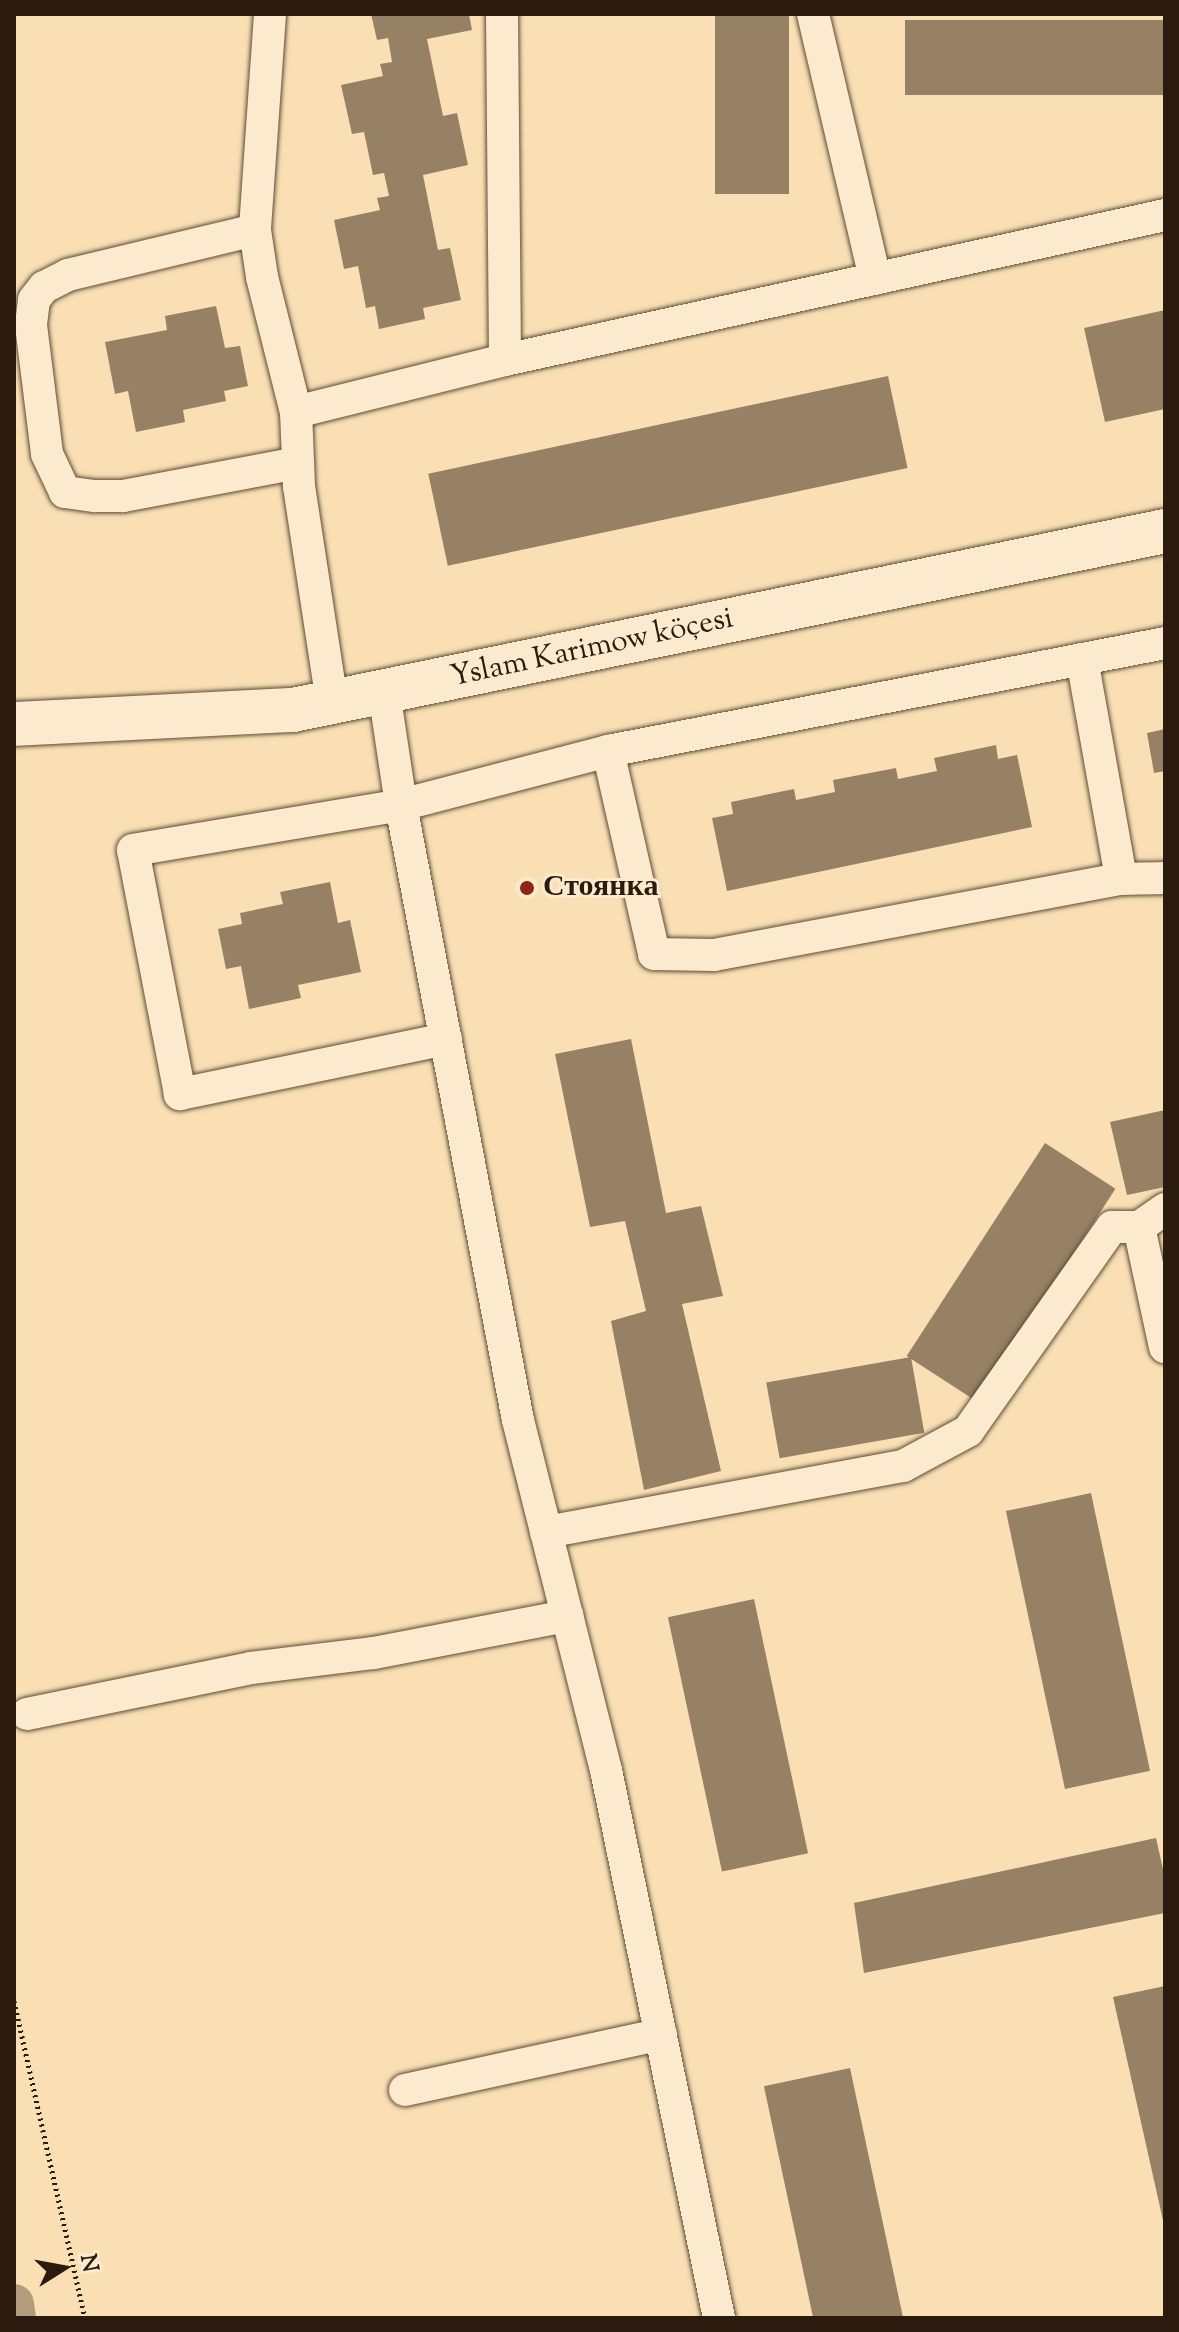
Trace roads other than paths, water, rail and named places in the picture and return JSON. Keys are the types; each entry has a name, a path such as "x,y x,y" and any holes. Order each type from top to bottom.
{"street":[{"path":"270,14 255,230 262,277 296,412 298,463 332,702"},
{"path":"502,14 505,360"},
{"path":"813,14 875,279"},
{"path":"296,412 505,360 1165,215"},
{"path":"255,230 68,275 44,287 34,300 31,325 47,454 65,492 95,496 123,496 298,463"},
{"name":"Yslam Karimow köçesi","path":"14,724 293,710 1165,531"},
{"path":"446,1039 180,1094 133,850 401,805 608,751 1165,643"},
{"path":"1082,659 1121,879"},
{"path":"384,692 401,805 518,1420 606,1770 719,2318"},
{"path":"608,751 654,954 714,955 1121,879 1165,878"},
{"path":"546,1532 903,1466 968,1431 1112,1227 1152,1218 1165,1347"},
{"path":"27,1714 251,1668 374,1653 567,1616"},
{"path":"405,2090 661,2034"}],"waterway":[{"path":"14,2304 16,2318"}],"place":[{"name":"Стоянка","path":"527,888"}]}
